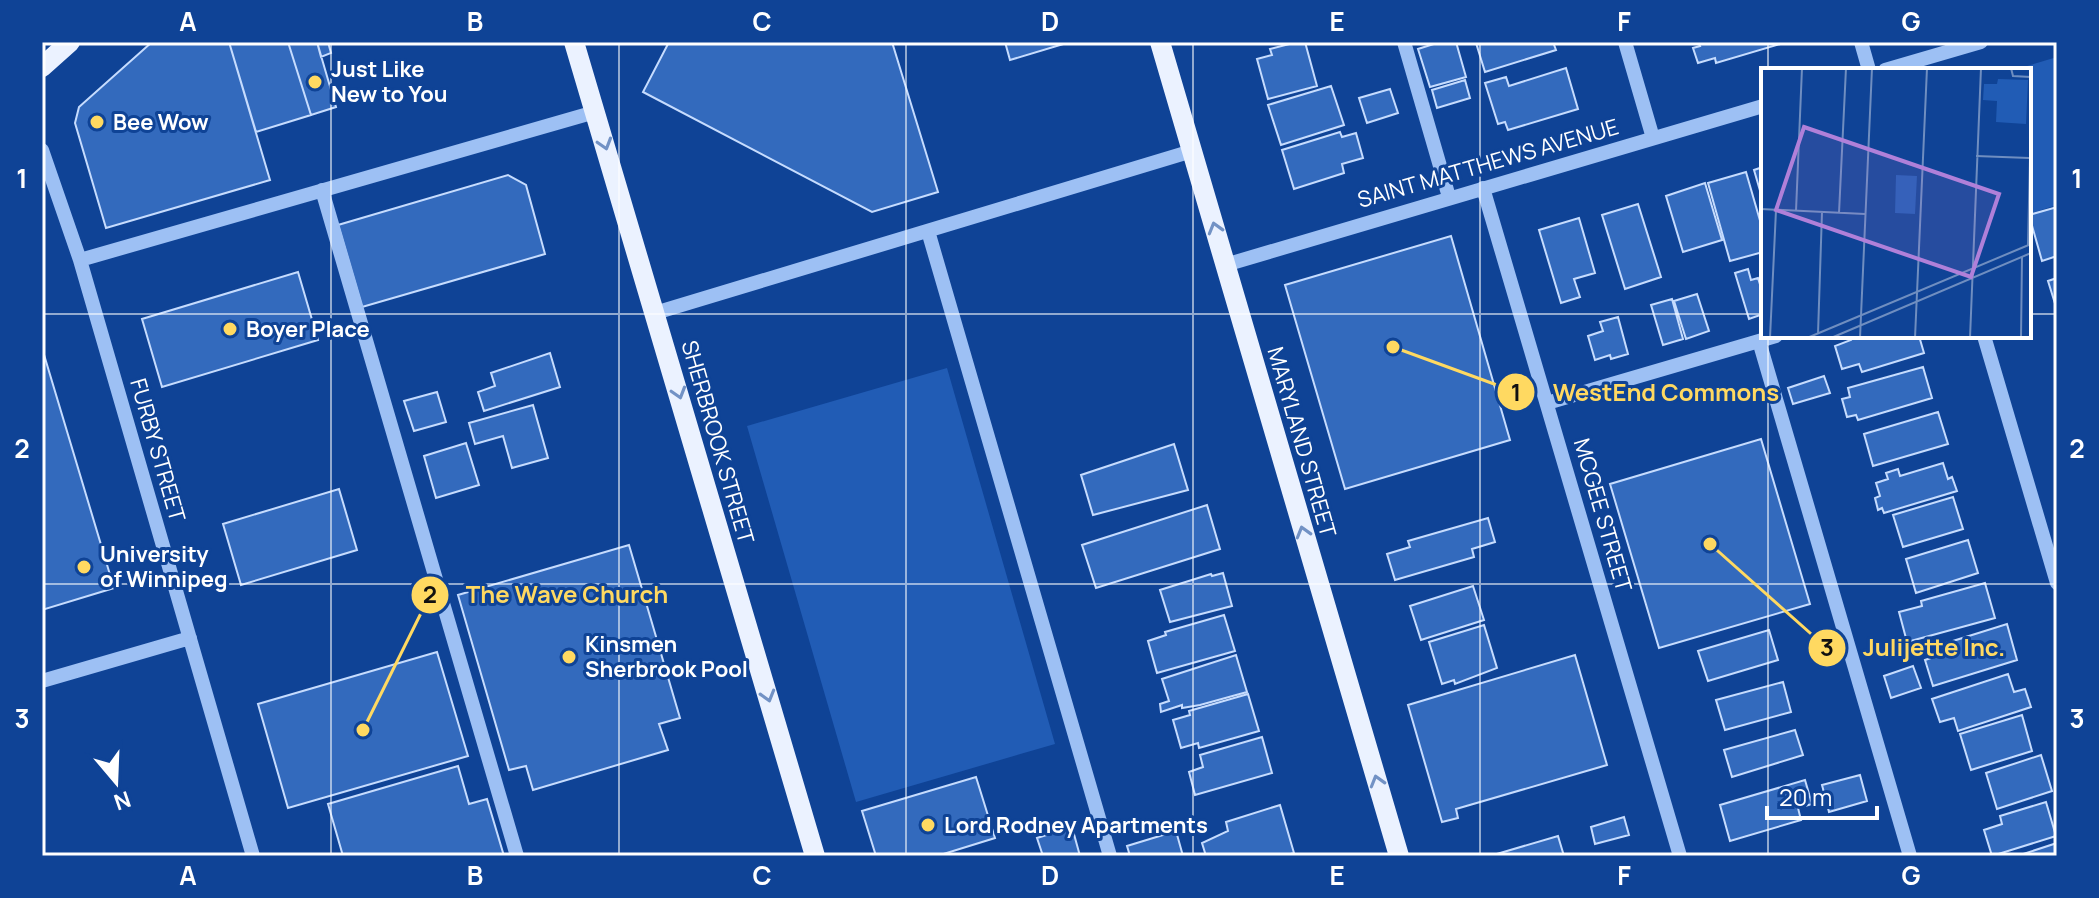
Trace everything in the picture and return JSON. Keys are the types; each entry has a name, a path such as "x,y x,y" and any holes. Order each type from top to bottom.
{"main road":[{"path":"42,67 70,42"},
{"name":"SHERBROOK STREET","path":"574,42 815,856"},
{"name":"MARYLAND STREET","path":"1160,42 1399,856"}],"street":[{"path":"1404,42 1449,197"},
{"path":"1625,42 1653,138"},
{"path":"1861,42 1868,68"},
{"path":"1903,68 1981,42"},
{"name":"SAINT MATTHEWS AVENUE","path":"1225,265 1761,107"},
{"path":"80,260 595,112"},
{"name":"FURBY STREET","path":"42,150 80,260 253,856"},
{"path":"655,313 1192,151"},
{"name":"MCGEE STREET","path":"1483,188 1680,856"},
{"path":"322,190 517,856"},
{"path":"928,231 1110,856"},
{"path":"1547,403 1769,338"},
{"path":"1985,338 2057,583"},
{"path":"1759,341 1910,856"},
{"path":"42,681 190,638"}],"shaded area":[{"path":"2057,57 2057,205 2031,213 2031,68 2021,68"},
{"path":"947,368 1055,744 856,802 747,426"}],"building":[{"path":"152,42 229,42 270,180 106,228 75,123 79,107"},
{"path":"229,42 288,42 311,115 256,132"},
{"name":"Just Like New to You","path":"288,42 317,42 336,107 311,115"},
{"path":"317,42 328,42 331,53 321,57"},
{"path":"669,42 892,42 938,192 872,212 643,92"},
{"path":"1005,42 1070,42 1010,60"},
{"path":"1305,42 1317,86 1268,99 1257,59 1272,55 1270,49"},
{"path":"1440,42 1456,42 1466,77 1430,87 1418,49"},
{"path":"1553,42 1556,50 1485,72 1476,43"},
{"path":"1698,42 1787,42 1716,63 1715,58 1698,63 1693,48 1700,46"},
{"path":"1566,68 1578,109 1508,130 1505,122 1498,124 1485,83 1506,77 1509,86"},
{"path":"1465,80 1470,98 1437,108 1432,90"},
{"path":"1331,86 1344,125 1281,145 1268,105"},
{"path":"1390,89 1398,113 1367,123 1359,98"},
{"path":"1340,132 1342,137 1356,133 1363,158 1342,164 1344,173 1294,189 1282,150"},
{"path":"1761,168 1761,194 1754,170"},
{"path":"1746,172 1761,224 1761,253 1730,261 1708,183"},
{"path":"508,175 526,185 545,254 362,307 338,225"},
{"path":"1705,183 1722,240 1683,252 1666,196"},
{"path":"1638,204 1661,277 1625,289 1602,215"},
{"path":"2057,207 2057,256 2042,261 2031,214"},
{"path":"1579,218 1595,273 1574,279 1580,297 1561,303 1539,230"},
{"path":"1451,236 1510,440 1345,489 1285,285"},
{"path":"1748,269 1751,280 1758,278 1761,315 1749,319 1735,273"},
{"name":"Boyer Place","path":"298,272 318,340 162,387 142,319"},
{"path":"2057,278 2057,310 2048,281"},
{"path":"1697,294 1709,331 1686,339 1674,301"},
{"path":"1672,299 1683,339 1663,345 1651,305"},
{"path":"1618,317 1628,354 1595,360 1588,336 1603,331 1600,322"},
{"path":"1920,338 1924,353 1862,372 1859,364 1842,369 1835,346 1851,340"},
{"path":"42,348 114,588 42,610"},
{"path":"550,353 560,387 484,411 478,392 495,386 491,373"},
{"path":"1923,367 1932,398 1858,420 1856,415 1847,417 1842,399 1850,397 1848,388"},
{"path":"1824,376 1830,393 1793,404 1788,388"},
{"path":"437,392 446,422 414,431 404,401"},
{"path":"533,405 548,458 512,468 503,436 475,444 469,423"},
{"path":"1938,412 1948,444 1873,466 1864,434"},
{"path":"1761,439 1810,604 1659,648 1610,484"},
{"path":"466,443 479,485 436,498 424,456"},
{"path":"1174,444 1188,490 1093,515 1081,475"},
{"path":"1943,463 1948,479 1952,477 1957,491 1884,513 1882,508 1878,510 1875,498 1880,496 1876,483 1888,479 1886,473 1898,469 1900,476"},
{"path":"339,489 357,550 241,585 223,524"},
{"path":"1953,497 1963,529 1903,547 1893,515"},
{"path":"1207,505 1220,549 1096,588 1082,545"},
{"path":"1488,518 1495,542 1472,549 1474,557 1395,580 1387,554 1410,547 1408,541"},
{"path":"1968,540 1978,573 1916,593 1906,559"},
{"name":"Kinsmen Sherbrook Pool","path":"629,545 680,718 659,724 668,750 533,790 526,766 509,770 458,595"},
{"path":"1223,573 1232,606 1170,622 1160,590"},
{"path":"1985,583 1995,618 1907,642 1899,612 1922,606 1921,601"},
{"path":"1473,586 1484,620 1421,640 1410,606"},
{"path":"1224,615 1235,651 1157,673 1148,641 1166,635 1165,632"},
{"path":"2007,624 2017,660 1933,686 1925,660 1940,655 1937,646"},
{"path":"1484,625 1497,668 1455,684 1454,680 1442,684 1429,642"},
{"path":"1769,630 1778,660 1708,681 1698,651"},
{"path":"437,652 468,756 288,808 258,704"},
{"path":"1236,655 1247,692 1161,712 1160,704 1169,701 1162,679"},
{"path":"1575,655 1607,765 1456,809 1458,818 1442,822 1408,705"},
{"path":"1913,666 1921,688 1891,698 1884,676"},
{"path":"2008,674 2014,692 2025,689 2031,707 1958,731 1954,718 1940,722 1932,699"},
{"path":"1783,682 1791,712 1725,730 1716,700"},
{"path":"1248,694 1259,731 1199,748 1198,743 1181,748 1173,720 1190,715 1189,711"},
{"path":"2022,715 2032,751 1971,770 1960,734"},
{"path":"1795,730 1803,755 1732,777 1724,750"},
{"path":"1262,737 1272,773 1195,795 1189,772 1203,767 1200,755"},
{"path":"2041,755 2052,791 1997,809 1986,773"},
{"path":"458,766 469,804 487,799 504,856 343,856 328,804"},
{"path":"1860,775 1867,801 1829,812 1822,785"},
{"name":"Lord Rodney Apartments","path":"976,777 995,838 937,856 876,856 862,811"},
{"path":"1805,780 1812,804 1798,808 1801,820 1730,841 1720,805"},
{"path":"2046,802 2056,836 1992,856 1984,830 2002,824 2000,816"},
{"path":"1280,805 1294,853 1283,856 1206,856 1202,843 1228,831 1226,822"},
{"path":"1624,817 1629,835 1595,844 1591,827"},
{"path":"1072,827 1080,856 1043,856 1037,838"},
{"path":"1176,831 1183,856 1130,856 1127,846"},
{"path":"1558,836 1564,856 1490,856"},
{"path":"2057,843 2057,856 2017,856"}],"place":[{"name":"Just Like New to You","path":"315,82"},
{"name":"Bee Wow","path":"97,122"},
{"name":"Boyer Place","path":"230,329"},
{"name":"WestEnd Commons","path":"1393,347"},
{"name":"Julijette Inc.","path":"1710,544"},
{"name":"University of Winnipeg","path":"84,567"},
{"name":"Kinsmen Sherbrook Pool","path":"569,657"},
{"name":"The Wave Church","path":"363,730"},
{"name":"Lord Rodney Apartments","path":"928,825"}]}
